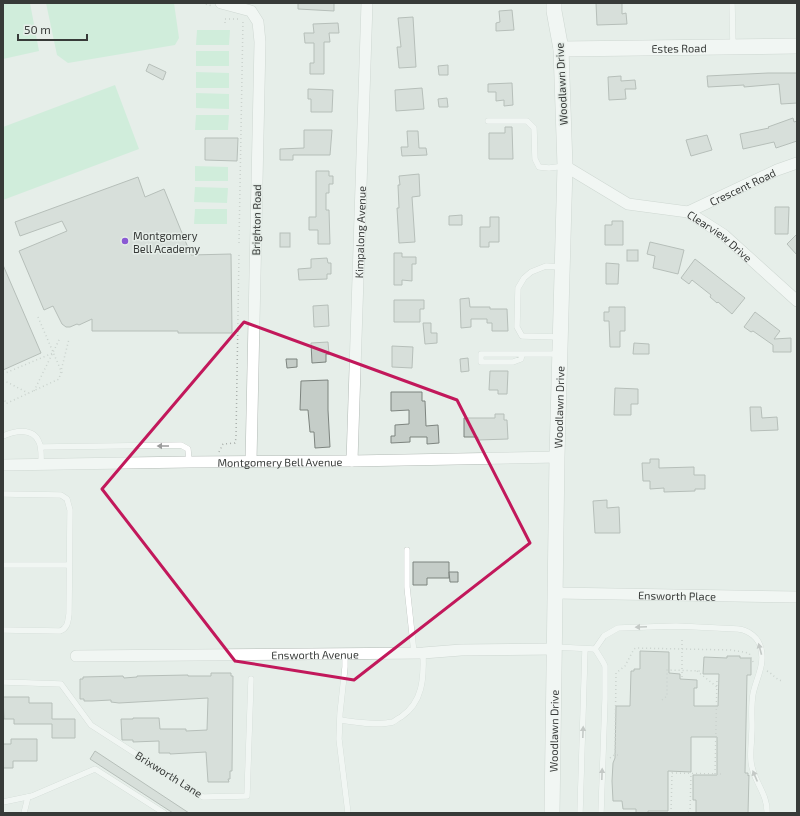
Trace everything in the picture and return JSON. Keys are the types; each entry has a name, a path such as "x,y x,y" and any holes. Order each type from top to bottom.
{"main road":[{"name":"Woodlawn Drive","path":"552,813 560,354 565,166 562,49 554,11 554,3"},
{"name":"Estes Road","path":"562,49 797,46"}],"street":[{"name":"Kimpalong Avenue","path":"352,461 367,3"},
{"name":"Brighton Road","path":"219,5 251,11 258,22 260,42 251,461"},
{"name":"Crescent Road","path":"688,212 777,170 797,163"},
{"name":"Clearview Drive","path":"565,166 628,204 688,212 724,235 797,301"},
{"name":"Montgomery Bell Avenue","path":"3,465 558,457"},
{"name":"Ensworth Place","path":"556,593 797,597"},
{"name":"Ensworth Avenue","path":"76,656 419,653 461,650 555,648"}],"lane":[{"path":"732,3 733,46"},
{"path":"488,121 527,122 534,128 535,159 538,167 549,168 565,166"},
{"path":"561,338 522,336 517,326 517,305 518,288 524,278 531,272 546,266 562,267"},
{"path":"522,354 521,359 513,362 481,362 481,354 522,354 560,354"},
{"path":"3,436 14,431 26,432 35,436 39,440 41,447 41,464"},
{"path":"41,447 181,445 188,449 189,462"},
{"path":"3,494 64,496 69,502 70,510 69,614 65,629 60,631 3,630"},
{"path":"340,720 366,723 394,722 410,711 419,694 424,676 406,587 407,550"},
{"path":"3,565 69,565"},
{"path":"595,649 604,636 613,630 624,628 676,626 738,629 748,632 754,636 760,646 762,657 759,676 752,699 751,761 754,774 765,798 767,813"},
{"path":"555,648 595,649"},
{"path":"580,813 585,649"},
{"path":"595,649 605,666 601,813"},
{"path":"345,654 339,739 348,813"},
{"name":"Brixworth Lane","path":"3,682 61,684 91,725 203,797 247,796 251,679"},
{"path":"3,802 28,797 94,769 164,813"},
{"path":"24,813 28,797"}],"path":[{"path":"202,3 219,5"},
{"path":"239,243 243,14"},
{"path":"224,23 225,18 243,19"},
{"path":"216,457 223,444 235,443 236,438 239,253"},
{"path":"38,317 62,373"},
{"path":"34,391 60,338"},
{"path":"3,405 59,379 62,373 69,339"},
{"path":"3,374 53,353"},
{"path":"3,380 29,393"},
{"path":"3,397 6,403"},
{"path":"682,637 682,677"},
{"path":"615,754 616,673 622,669 630,654 636,648 731,650 746,652 749,653 755,665"},
{"path":"662,700 666,696 667,670 702,670"},
{"path":"697,670 717,687"},
{"path":"765,671 772,673 779,681 783,681"},
{"path":"715,774 717,678"},
{"path":"671,813 672,773 721,774"},
{"path":"684,813 690,813 690,773"}],"highlighted area":[{"path":"244,322 457,400 530,543 354,680 235,661 102,489"}],"green space":[{"path":"3,3 30,3 39,51 3,59"},
{"path":"46,3 174,3 179,38 175,45 68,63 57,55"},
{"path":"197,30 230,30 229,45 196,45"},
{"path":"196,51 229,51 229,66 196,66"},
{"path":"196,72 229,73 229,88 196,88"},
{"path":"115,85 139,149 3,200 3,127"},
{"path":"196,93 229,94 229,109 196,108"},
{"path":"196,115 229,115 228,130 195,130"},
{"path":"195,166 228,167 228,181 195,181"},
{"path":"195,187 228,188 227,203 194,202"},
{"path":"195,209 227,209 227,224 194,224"}],"building":[{"path":"298,3 334,3 334,11 298,9"},
{"path":"596,3 622,3 622,14 626,13 627,24 597,25"},
{"path":"512,10 514,30 496,31 496,23 500,22 499,11"},
{"path":"413,17 416,67 399,68 397,47 401,47 398,18"},
{"path":"338,23 339,33 329,33 330,42 324,42 324,74 310,74 310,63 314,63 314,43 305,43 304,33 314,33 313,24"},
{"path":"149,64 166,72 163,80 146,71"},
{"path":"448,65 448,75 439,75 438,66"},
{"path":"797,73 797,103 781,104 779,84 744,87 744,85 708,87 707,76"},
{"path":"621,76 621,81 635,80 636,89 625,89 626,99 609,100 608,77"},
{"path":"512,83 513,105 504,106 504,100 496,101 496,92 488,92 488,84"},
{"path":"422,88 424,109 396,111 395,90"},
{"path":"308,89 333,90 332,112 311,112 311,99 308,99"},
{"path":"447,98 448,107 439,107 438,99"},
{"path":"793,118 794,122 797,121 797,141 776,148 774,142 743,149 740,134 769,128 768,127"},
{"path":"505,127 512,127 513,159 489,159 489,133 505,133"},
{"path":"304,130 332,130 330,155 293,155 293,160 280,160 280,149 304,148"},
{"path":"407,131 418,131 419,148 426,148 427,155 402,156 401,147 408,147"},
{"path":"707,135 712,150 691,156 686,140"},
{"path":"205,138 238,138 237,161 205,160"},
{"path":"316,171 329,171 329,176 333,176 333,184 329,184 329,193 326,193 326,210 329,210 330,244 318,244 318,230 309,230 309,217 316,217"},
{"path":"419,174 420,196 412,197 415,242 399,243 397,208 399,208 399,176"},
{"path":"138,177 145,197 164,189 191,255 231,254 232,333 178,333 178,331 92,331 92,319 79,325 77,324 66,327 62,324 53,306 44,310 19,251 67,231 62,221 20,236 15,222"},
{"path":"775,207 789,207 788,234 775,234"},
{"path":"462,215 462,225 449,225 449,216"},
{"path":"490,217 499,217 499,242 489,242 489,247 480,247 480,227 490,227"},
{"path":"612,221 623,221 623,245 605,245 605,225 612,225"},
{"path":"280,233 290,233 290,247 280,247"},
{"path":"797,234 797,255 787,244"},
{"path":"650,242 684,250 678,274 653,268 655,256 647,254"},
{"path":"627,250 638,250 638,261 627,261"},
{"path":"394,253 402,253 402,257 416,257 416,264 412,264 412,281 402,280 402,285 394,285"},
{"path":"327,258 328,263 331,263 331,274 327,274 327,279 299,280 298,269 311,268 311,259"},
{"path":"695,259 745,298 732,314 718,302 717,303 710,297 711,295 692,280 689,284 681,278"},
{"path":"606,263 619,264 618,284 606,284"},
{"path":"3,265 41,353 3,370"},
{"path":"469,298 470,307 507,309 508,331 492,331 492,323 487,323 487,319 471,319 471,327 461,328 460,299"},
{"path":"394,300 424,300 424,309 420,309 420,322 394,322"},
{"path":"328,305 329,326 314,327 313,306"},
{"path":"609,307 625,307 625,331 620,331 620,347 610,347 609,321 604,321 604,312 609,312"},
{"path":"755,312 780,331 774,339 791,338 791,352 773,352 773,345 753,331 751,332 744,327"},
{"path":"423,323 431,323 431,333 437,333 437,343 425,344"},
{"path":"328,342 329,354 326,354 326,362 312,363 311,343"},
{"path":"634,343 649,344 649,354 633,354"},
{"path":"392,346 413,347 412,368 392,367"},
{"path":"468,358 469,371 461,372 460,359"},
{"path":"286,359 297,359 297,367 287,368"},
{"path":"490,371 508,371 507,394 498,394 498,390 489,390"},
{"path":"328,380 330,447 315,448 314,432 310,432 308,410 300,410 301,381"},
{"path":"615,388 638,389 638,404 631,404 631,415 614,415"},
{"path":"391,392 422,392 422,401 425,401 426,426 438,425 439,443 427,444 427,437 410,437 410,442 391,443 391,436 395,436 395,425 409,424 409,410 391,411"},
{"path":"750,407 761,407 762,418 777,417 778,430 751,431"},
{"path":"495,414 504,414 504,420 507,420 508,439 478,440 478,437 464,437 464,418 495,418"},
{"path":"650,459 659,459 659,468 694,467 694,475 705,475 705,489 695,489 695,491 664,492 664,488 650,489 650,481 643,481 642,463 650,463"},
{"path":"607,500 607,508 619,507 620,533 595,533 593,501"},
{"path":"413,562 449,562 449,578 427,578 427,585 413,585"},
{"path":"449,572 458,572 458,582 450,582"},
{"path":"640,651 669,652 669,673 680,674 680,679 697,680 697,688 694,688 694,706 718,706 719,674 703,674 704,657 727,658 727,656 740,656 740,658 751,658 751,675 747,675 745,773 748,773 748,776 749,775 748,813 696,813 696,800 693,800 693,775 717,775 717,737 691,737 691,772 668,771 668,811 648,811 648,813 636,813 636,809 623,809 622,801 613,801 612,781 613,763 615,758 616,706 630,706 631,671 634,671 634,669 640,669"},
{"path":"211,673 231,673 231,676 233,676 232,771 230,771 230,779 228,779 229,782 208,782 206,752 170,754 159,753 159,741 133,742 133,740 122,740 121,719 159,718 160,729 186,729 186,731 207,730 208,698 119,703 111,702 111,700 84,701 84,699 80,699 80,679 83,679 83,677 123,676 124,678 137,676 211,676"},
{"path":"3,697 29,697 29,703 52,703 52,719 75,719 75,738 52,738 52,724 14,724 14,719 4,719"},
{"path":"11,739 37,739 37,761 13,761 13,768 3,768 3,744 11,744"},
{"path":"95,751 189,813 173,813 90,759"}],"place":[{"name":"Montgomery Bell Academy","path":"125,241"}]}
